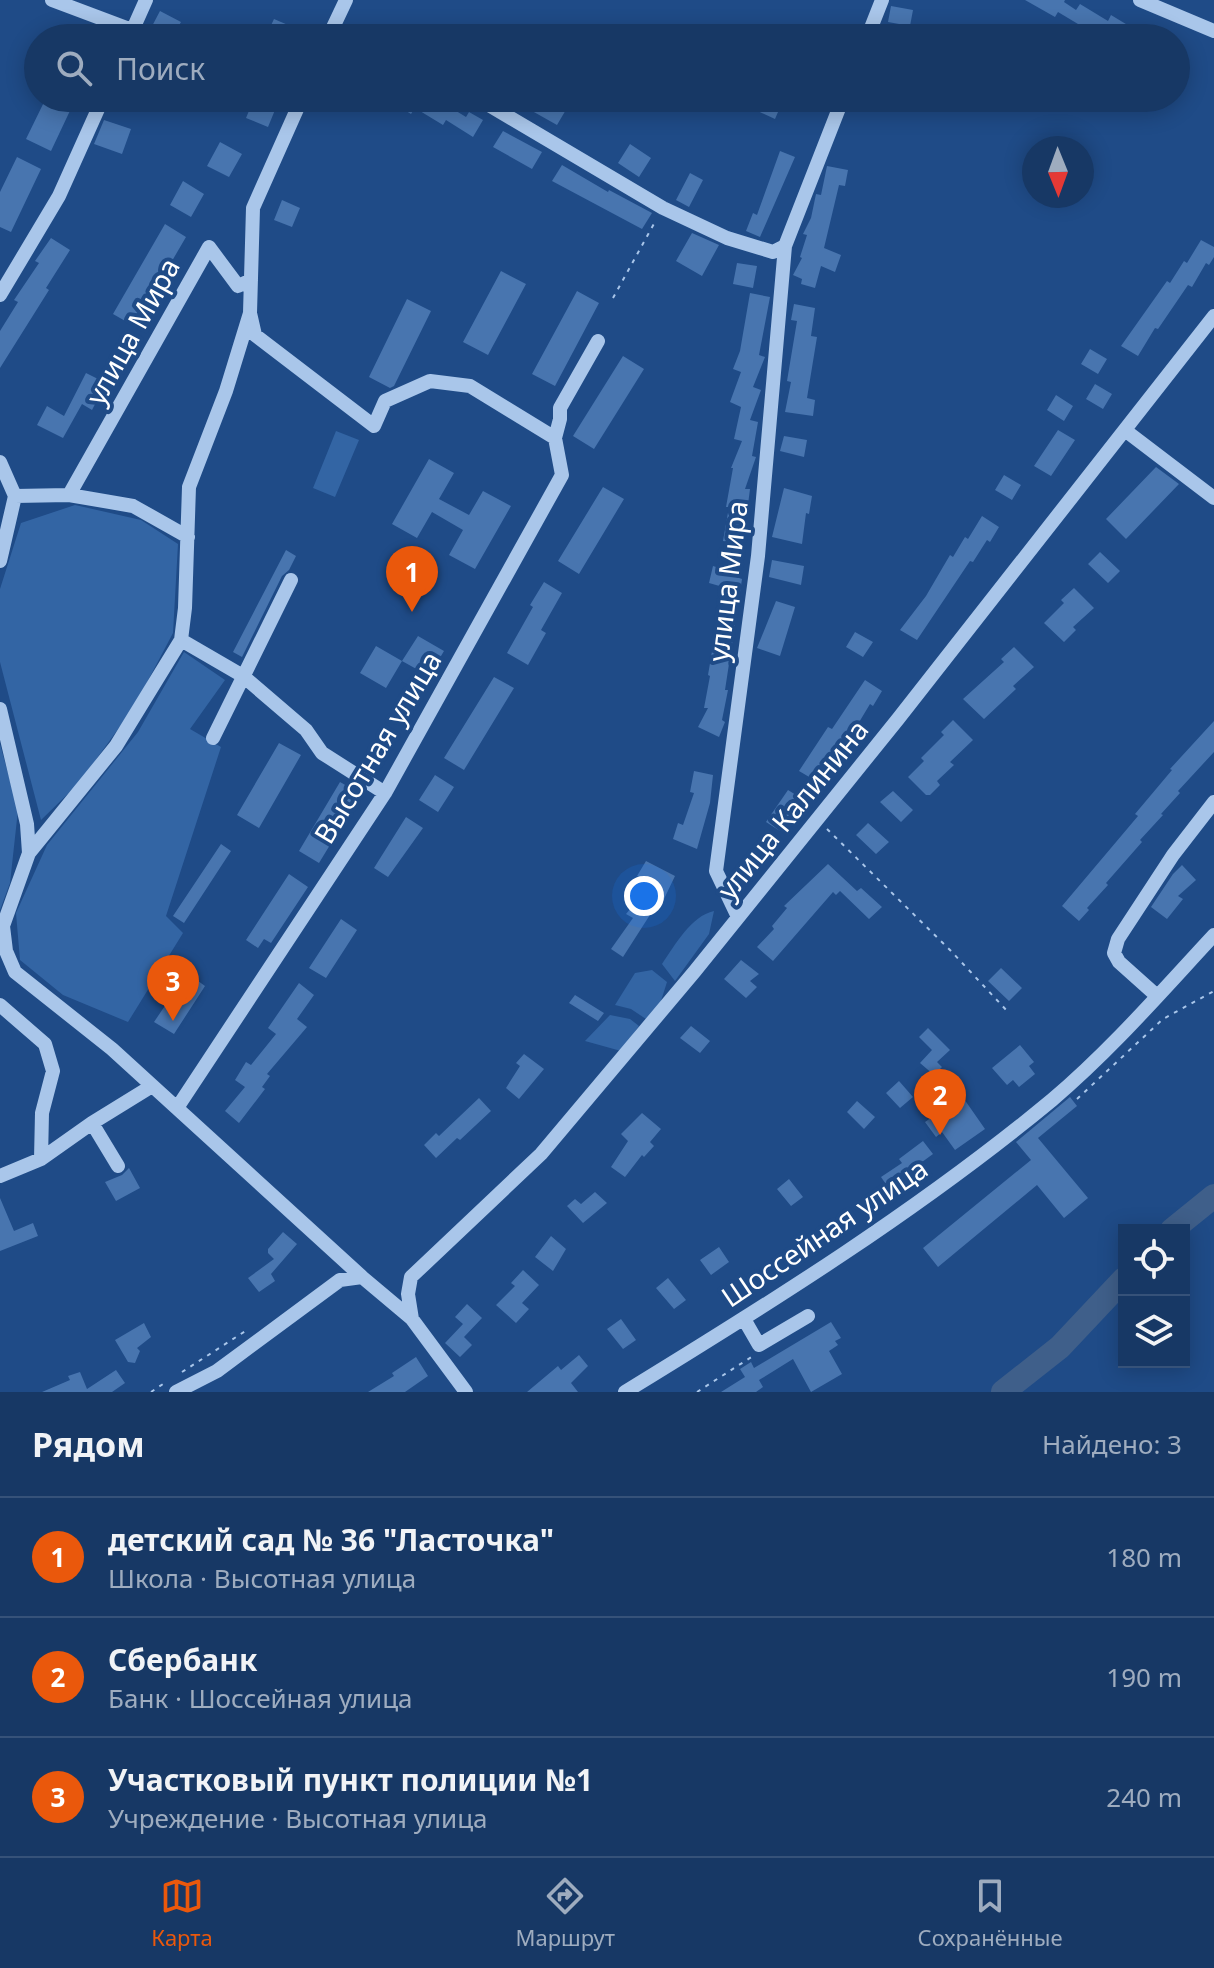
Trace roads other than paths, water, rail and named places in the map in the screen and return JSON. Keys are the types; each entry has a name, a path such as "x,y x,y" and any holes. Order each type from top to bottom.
{"street":[{"path":"52,0 108,24"},
{"path":"135,24 146,0"},
{"path":"335,24 346,0"},
{"path":"873,24 882,0"},
{"path":"1140,0 1214,31"},
{"path":"0,295 59,196 97,112"},
{"path":"296,112 253,208 250,313 255,335 374,426 385,401 430,381 470,386 555,438 560,408 598,341"},
{"path":"501,112 663,208 727,238 773,252 785,246"},
{"name":"улица Мира","path":"738,917 716,871 758,556 785,246 838,112"},
{"name":"улица Мира","path":"69,495 209,247 238,286 251,280"},
{"path":"15,972 6,951 3,926 29,853 116,746 181,640 189,487 226,391 250,313"},
{"name":"улица Калинина","path":"412,1319 408,1294 411,1277 541,1154 817,819 1214,316"},
{"path":"1126,431 1214,498"},
{"name":"Высотная улица","path":"177,1108 385,793 562,475 555,438"},
{"path":"0,462 15,496 0,561"},
{"path":"15,496 69,495 133,506 188,537"},
{"path":"213,738 291,580"},
{"path":"181,640 243,676 306,730 322,753 385,793"},
{"path":"0,709 27,824 29,853"},
{"path":"1157,996 1119,962 1114,953 1118,939 1173,855 1214,802"},
{"name":"Шоссейная улица","path":"625,1392 744,1319 935,1190 1053,1098 1141,1015 1214,935"},
{"path":"0,960 112,1049 412,1319 466,1392"},
{"path":"0,1005 45,1044 53,1071 42,1113 41,1159"},
{"path":"0,1176 41,1159 152,1086"},
{"path":"92,1123 118,1166"},
{"path":"172,1384 217,1371 340,1280 362,1277"},
{"path":"744,1319 759,1345 808,1316"}],"waterway":[{"path":"1179,1224 1214,1196"},
{"path":"1003,1392 1060,1347 1118,1285"}],"place":[{"name":"детский сад № 36 \"Ласточка\"","path":"412,612"},
{"name":"Участковый пункт полиции №1","path":"173,1021"},
{"name":"Сбербанк","path":"940,1135"}]}
